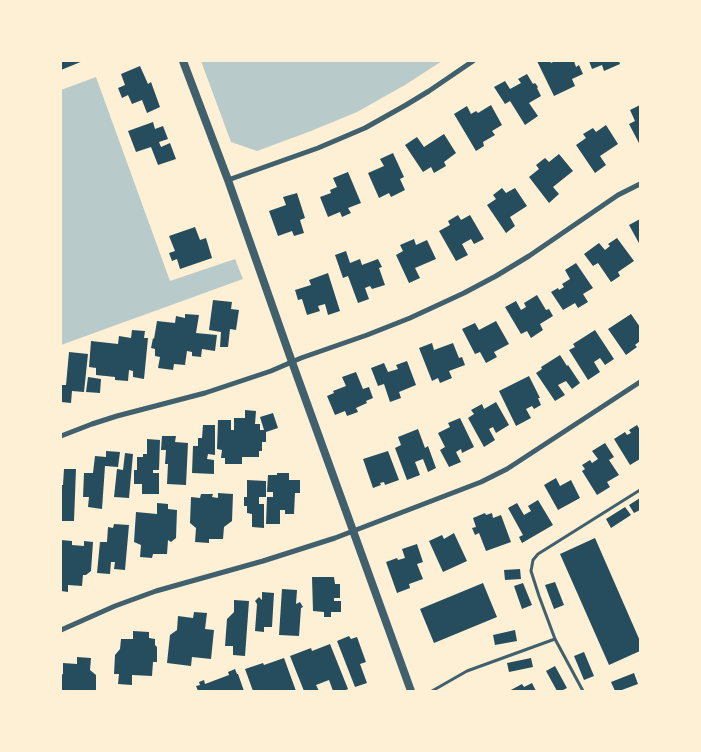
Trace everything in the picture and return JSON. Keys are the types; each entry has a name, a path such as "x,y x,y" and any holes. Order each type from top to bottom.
{"street":[{"path":"184,61 411,691"},
{"path":"228,180 318,148 365,128 413,101 473,61"},
{"path":"61,436 117,416 174,402 271,371 397,323 448,301 480,285 529,256 618,195 640,184"},
{"path":"61,630 156,591 263,561 335,538 468,488 494,476 640,382"}],"lane":[{"path":"583,691 555,639 531,571 533,560 538,554 640,490"},
{"path":"432,691 467,670 555,639"}],"shaded area":[{"path":"201,61 442,61 405,85 357,112 257,151 231,142"},
{"path":"96,77 170,281 235,259 243,279 61,345 61,90"}],"building":[{"path":"61,61 83,61 61,70"},
{"path":"537,61 550,61 551,63 555,61 574,61 576,67 579,65 583,74 572,79 575,86 554,96"},
{"path":"589,61 619,61 620,64 604,71 602,65 592,69"},
{"path":"140,66 148,84 151,82 160,107 147,113 142,100 132,104 128,95 122,98 118,88 125,85 121,74"},
{"path":"527,74 533,84 535,83 538,87 541,96 529,103 538,116 525,125 510,101 505,104 494,87 505,81 510,89 521,83 518,79"},
{"path":"491,105 502,125 492,131 495,135 483,142 484,146 476,151 454,114 467,106 471,114 476,111 478,113"},
{"path":"640,105 640,145 629,124 635,121 630,110"},
{"path":"153,122 155,129 163,126 168,139 159,142 161,147 170,143 176,159 158,165 151,147 136,152 128,131"},
{"path":"606,125 618,144 600,156 606,165 595,173 576,145 586,138 583,134 593,128 596,132"},
{"path":"444,134 456,153 444,162 446,166 434,173 431,167 423,172 405,145 417,137 424,147"},
{"path":"393,153 404,177 400,179 405,190 391,197 389,193 379,198 368,173 384,166 380,159"},
{"path":"559,154 573,171 553,187 559,194 549,203 529,177 539,169 536,165 545,158 549,162"},
{"path":"348,172 361,203 348,208 351,213 342,217 340,212 328,217 320,197 331,193 330,190 337,187 333,178"},
{"path":"502,188 506,193 515,188 527,206 510,217 515,226 506,233 487,205 496,199 493,195"},
{"path":"297,193 305,218 300,220 304,233 294,236 292,231 278,236 269,211 286,205 283,197"},
{"path":"458,215 461,220 470,215 484,239 474,244 471,239 462,244 468,255 456,261 439,231 450,225 448,221"},
{"path":"640,219 640,245 629,225"},
{"path":"195,227 200,240 206,238 212,258 180,269 177,259 172,261 169,253 175,251 169,236"},
{"path":"617,238 634,261 618,272 620,276 611,282 598,263 593,266 584,254 599,243 605,250 610,246 608,244"},
{"path":"414,239 416,245 427,240 436,259 415,268 420,278 409,283 396,255 403,251 400,245"},
{"path":"346,251 350,263 360,259 362,265 378,259 382,267 379,268 385,285 372,289 370,286 365,288 369,299 358,303 348,276 343,278 335,255"},
{"path":"576,263 593,288 583,294 588,302 578,308 575,303 563,310 551,292 564,287 562,284 570,279 565,270"},
{"path":"328,273 340,311 328,315 325,304 318,306 320,311 307,315 302,299 298,300 295,290 311,285 309,280"},
{"path":"537,295 546,310 549,309 553,316 540,324 543,330 531,338 527,331 521,334 505,307 516,301 521,310 526,307 524,303"},
{"path":"213,300 232,302 231,309 239,310 236,330 230,329 228,347 220,347 221,332 209,330"},
{"path":"185,314 199,315 196,333 217,335 215,351 202,349 201,357 192,356 192,352 187,351 185,365 174,364 173,370 158,368 160,357 155,356 155,349 151,348 157,321 175,323 176,316 185,318"},
{"path":"631,314 640,327 640,341 635,345 637,347 626,355 608,329"},
{"path":"496,321 509,344 494,352 497,357 486,363 480,352 475,354 462,329 475,323 479,330"},
{"path":"132,330 145,331 144,338 148,338 144,379 133,377 133,371 129,370 128,381 115,380 115,377 96,375 96,368 89,367 91,341 118,344 119,336 131,338"},
{"path":"595,330 614,359 605,365 600,358 594,362 600,372 588,380 569,350 575,347 573,344"},
{"path":"432,343 434,350 453,343 459,358 462,357 465,365 449,371 452,378 440,383 438,378 432,381 419,348"},
{"path":"69,352 88,354 84,392 72,391 71,403 61,402 61,385 66,385"},
{"path":"560,355 580,383 572,389 566,381 558,385 565,395 555,401 536,373 542,369 541,367"},
{"path":"407,361 416,385 399,392 401,398 390,402 384,384 378,386 371,368 384,363 388,372 398,369 396,365"},
{"path":"356,372 363,389 369,387 373,398 356,408 358,412 347,416 345,411 335,415 327,396 334,393 333,391 346,386 342,377"},
{"path":"529,376 540,398 538,398 541,405 534,409 532,406 526,409 531,418 516,426 499,391"},
{"path":"88,377 101,379 100,393 86,392"},
{"path":"496,402 509,425 496,433 493,427 489,429 495,440 484,447 468,418 474,414 471,410 482,404 484,409"},
{"path":"245,410 256,411 255,424 260,424 260,430 264,430 260,417 273,413 278,428 266,432 266,442 262,442 262,451 259,451 259,457 242,457 242,464 225,464 225,458 221,458 222,450 217,449 218,420 231,420 231,430 234,430 234,418 245,418"},
{"path":"460,418 474,447 462,453 461,449 456,452 461,462 449,467 440,450 445,447 438,433 450,427 448,423"},
{"path":"203,425 215,425 215,455 208,454 207,459 214,460 214,474 192,473 193,446 198,446 198,438 202,438"},
{"path":"637,425 640,430 640,459 630,465 614,439 625,432 627,435 631,433 629,430"},
{"path":"418,429 425,448 428,446 436,468 428,472 423,459 415,462 420,475 407,480 395,448 401,445 398,437"},
{"path":"162,436 176,436 175,442 188,443 186,485 167,484 168,464 165,464 166,450 161,450"},
{"path":"147,439 160,440 159,470 153,470 153,473 159,473 159,494 142,494 142,484 134,484 134,470 137,470 137,457 143,457 143,454 147,454"},
{"path":"605,443 614,457 609,460 619,475 607,482 610,487 597,495 582,471 585,469 582,465 590,460 592,463 598,459 592,451"},
{"path":"106,451 120,452 118,467 105,466 102,509 88,507 89,497 83,497 84,473 93,473 95,456 106,457"},
{"path":"388,451 399,480 385,485 384,482 380,483 381,485 373,488 363,459"},
{"path":"125,453 133,454 129,498 114,497 117,469 123,470"},
{"path":"64,469 76,469 74,521 61,521 61,485 63,485"},
{"path":"277,473 289,473 289,480 300,480 300,493 295,493 294,514 285,514 285,510 280,510 280,524 266,524 267,497 273,497 273,492 267,492 268,475 277,475"},
{"path":"556,478 560,486 571,480 580,498 558,510 544,485"},
{"path":"247,480 266,481 266,497 259,497 259,504 264,504 264,528 252,527 252,514 247,513 247,506 244,506 244,497 247,497"},
{"path":"218,493 233,494 232,521 224,527 223,539 209,539 209,543 195,542 196,528 190,523 191,497 200,498 201,494 213,494 212,497 218,498"},
{"path":"640,498 640,510 634,513 629,505"},
{"path":"538,500 553,525 522,543 519,537 523,535 508,508 517,503 524,515 531,511 528,506"},
{"path":"157,503 168,504 168,509 177,510 176,538 171,542 168,540 167,554 153,554 152,558 140,557 141,545 134,542 136,512 157,514"},
{"path":"625,507 631,515 611,528 606,519"},
{"path":"485,513 486,515 492,513 493,518 501,515 511,542 486,551 479,533 475,535 472,528 476,527 473,518"},
{"path":"114,524 129,525 125,570 114,569 115,562 111,562 110,574 97,573 100,542 107,542 108,527 113,528"},
{"path":"454,533 467,561 443,572 429,541 442,535 444,539"},
{"path":"595,538 640,641 640,651 609,665 560,554"},
{"path":"61,540 72,541 72,545 84,546 84,541 93,542 91,571 83,575 82,586 68,585 68,592 61,591"},
{"path":"417,544 423,562 417,564 423,579 409,584 410,588 397,593 386,562 397,558 398,560 405,558 402,549"},
{"path":"520,569 521,579 505,580 504,570"},
{"path":"312,577 334,577 335,584 340,584 340,598 334,598 334,601 341,601 341,612 331,612 331,617 324,617 324,612 313,611"},
{"path":"555,582 564,605 554,609 545,585"},
{"path":"483,583 497,617 434,643 420,609"},
{"path":"523,583 532,605 522,609 514,586"},
{"path":"282,589 297,590 296,604 300,602 303,607 301,608 299,636 279,635"},
{"path":"262,592 274,593 272,627 264,627 264,632 255,631 257,604 255,601 259,597 262,600"},
{"path":"234,600 249,601 245,656 233,655 233,646 225,646 227,619 234,612"},
{"path":"194,612 207,613 205,629 214,630 211,659 192,657 191,666 167,663 170,635 177,630 178,616 193,618"},
{"path":"515,630 517,641 495,645 493,635"},
{"path":"133,631 149,632 149,638 155,639 157,662 153,662 152,676 132,675 132,685 118,684 119,674 114,674 115,655 120,649 121,639 133,639"},
{"path":"349,636 351,639 357,637 366,662 360,664 367,683 355,687 337,641"},
{"path":"330,644 348,689 333,691 329,680 316,685 319,691 304,691 290,656 311,648 312,651"},
{"path":"584,652 594,676 584,680 574,656"},
{"path":"77,657 91,658 90,670 96,675 96,691 61,691 63,663 77,664"},
{"path":"284,658 296,691 253,691 245,669"},
{"path":"531,658 533,667 509,672 507,663"},
{"path":"555,666 567,688 561,691 557,691 546,671"},
{"path":"235,669 244,691 198,691 196,686 200,685 199,682 204,680 205,684 229,675 228,672"},
{"path":"634,673 638,684 615,691 611,682"},
{"path":"532,683 536,691 509,691 522,684 524,687"}]}
